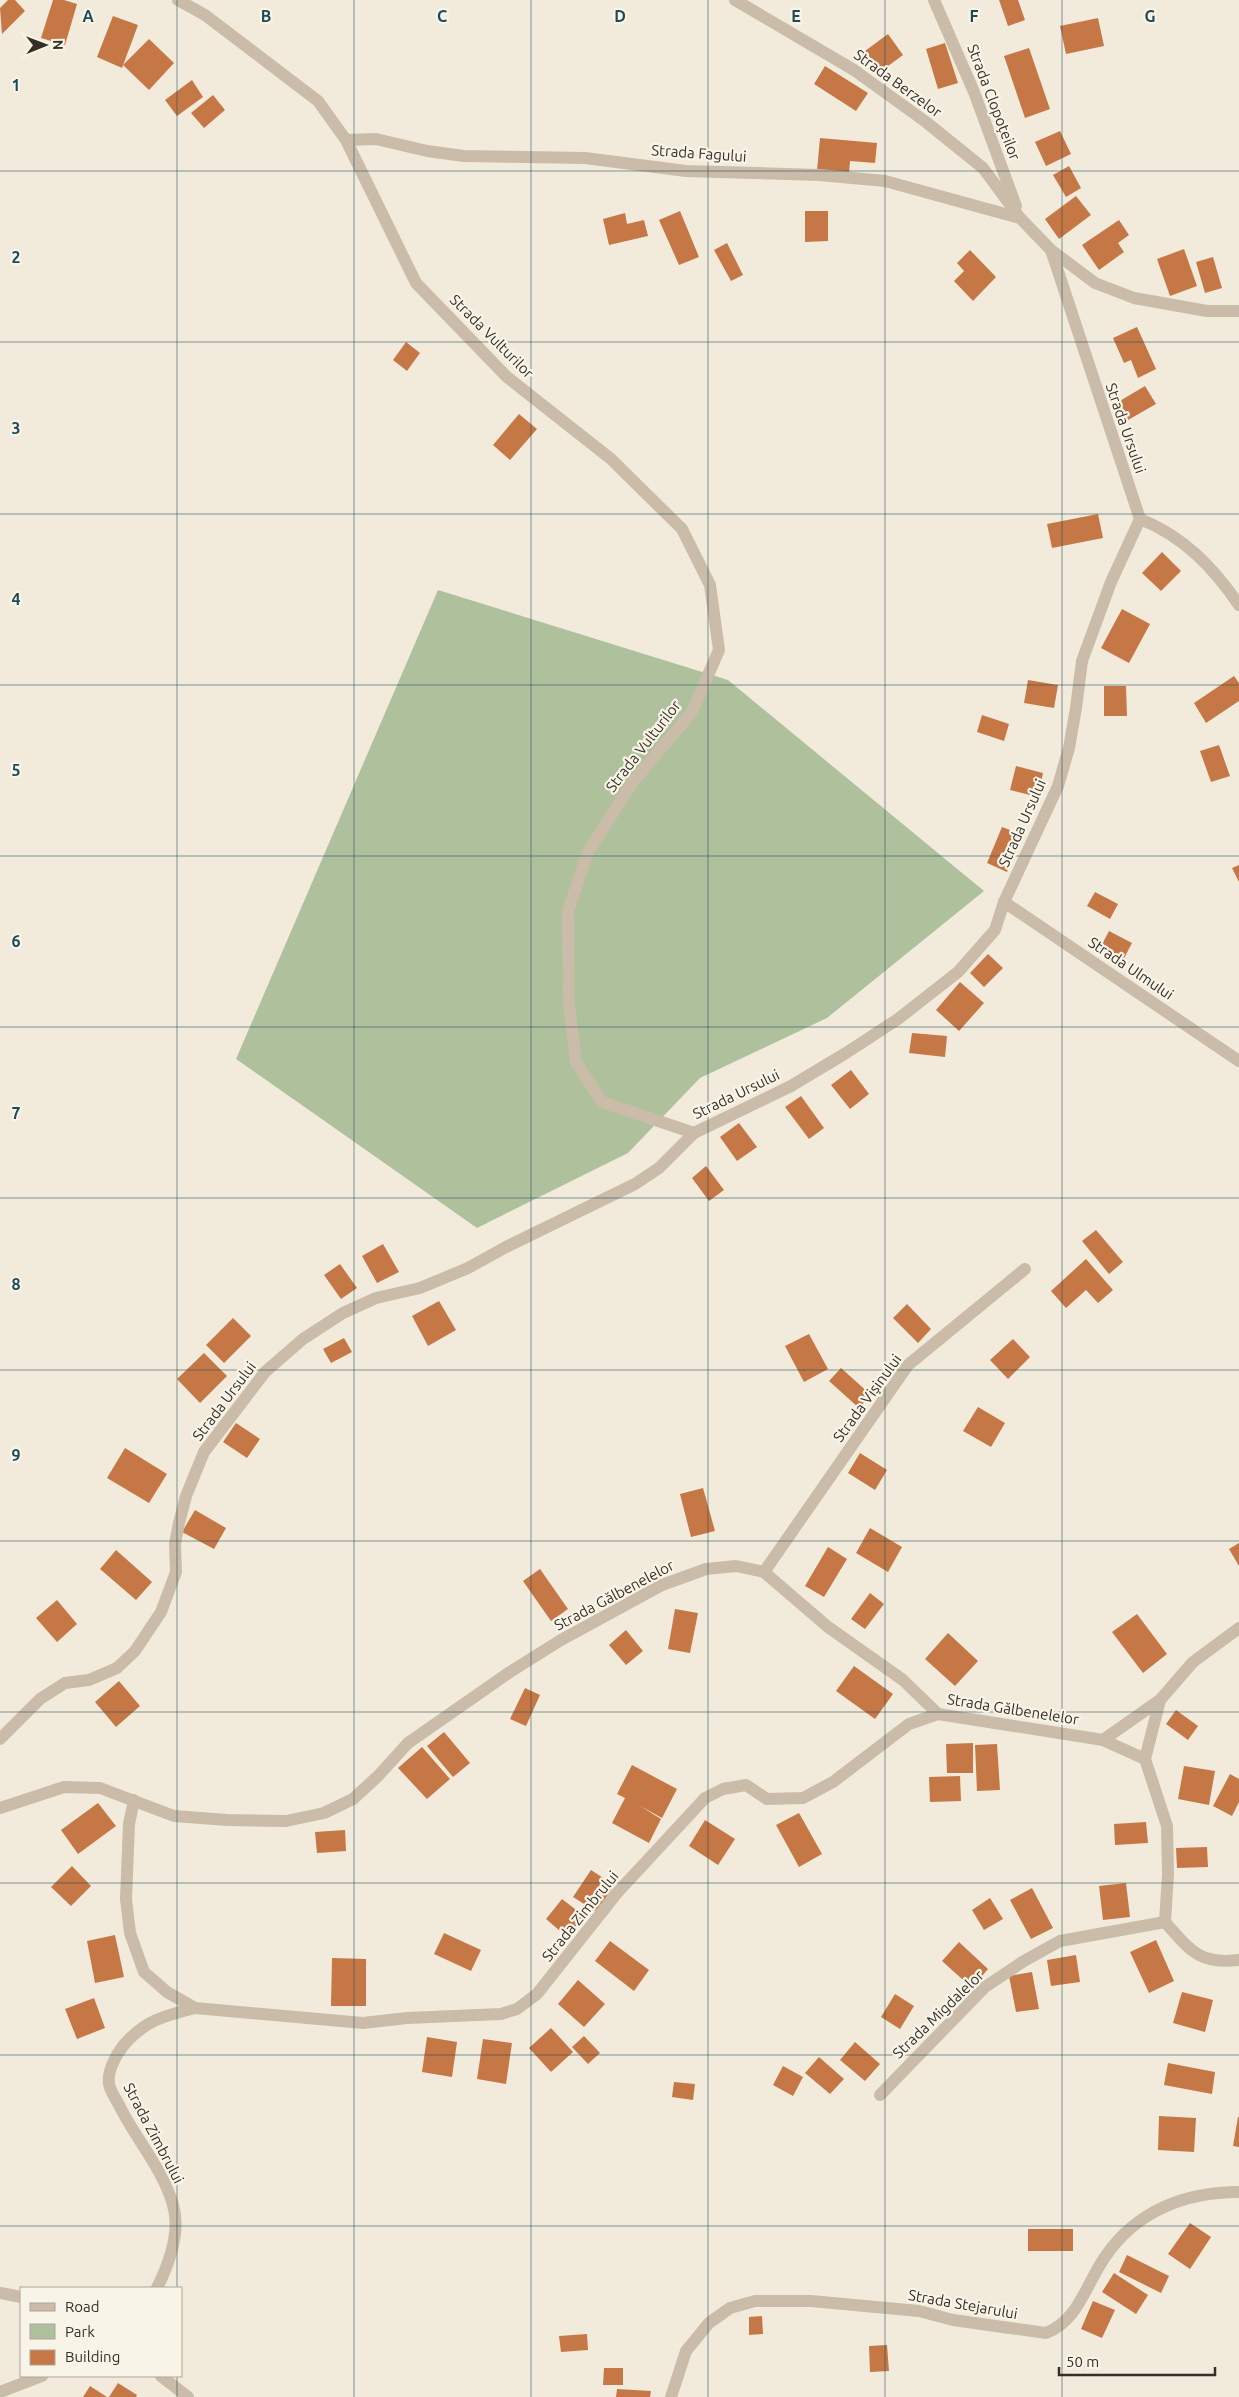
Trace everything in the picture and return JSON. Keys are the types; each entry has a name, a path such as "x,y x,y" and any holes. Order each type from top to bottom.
{"street":[{"path":"178,0 205,15 318,101 346,140"},
{"name":"Strada Berzelor","path":"735,0 854,70 926,122 983,168 1020,218"},
{"name":"Strada Clopoțeilor","path":"934,0 974,92 1020,218"},
{"name":"Strada Fagului","path":"346,140 376,139 427,151 464,156 585,158 686,171 819,175 885,181 1020,218"},
{"name":"Strada Vulturilor","path":"346,140 416,283 507,377 611,460 682,530 710,585 719,650 696,703 692,712 632,783 588,852 568,911 569,1004 576,1062 602,1102 694,1133"},
{"path":"1020,218 1051,250 1095,283 1134,298 1207,311 1239,311"},
{"name":"Strada Ursului","path":"0,1739 40,1699 65,1683 89,1680 117,1668 135,1652 161,1612 176,1572 175,1544 179,1523 186,1496 204,1452 264,1372 303,1339 342,1313 376,1298 420,1288 468,1268 506,1247 635,1184 660,1168 694,1133 791,1086 898,1019 958,972 995,930 1004,902 1058,786 1073,724 1082,661 1108,590 1140,519 1051,250"},
{"path":"1140,519 1158,526 1182,541 1221,578 1239,605"},
{"name":"Strada Ulmului","path":"1004,902 1239,1061"},
{"name":"Strada Vișinului","path":"764,1572 908,1366 1025,1269"},
{"name":"Strada Gălbenelelor","path":"0,1808 64,1787 100,1788 174,1816 227,1820 286,1821 324,1813 353,1799 378,1776 408,1743 510,1672 561,1640 662,1585 706,1569 736,1566 764,1572 828,1627 903,1680 938,1714 1103,1740 1145,1759"},
{"path":"1103,1740 1160,1700 1193,1662 1239,1628"},
{"path":"1160,1700 1145,1759 1167,1826 1166,1922 1191,1950 1207,1960 1239,1960"},
{"name":"Strada Zimbrului","path":"158,2287 168,2266 175,2230 173,2205 160,2176 134,2134 109,2084 115,2057 130,2039 156,2018 195,2008 363,2023 407,2018 501,2014 517,2009 537,1994 618,1894 705,1798 723,1789 746,1785 767,1799 803,1798 833,1782 909,1724 938,1714"},
{"name":"Strada Zimbrului","path":"134,1800 129,1824 127,1862 126,1899 130,1933 144,1972 167,1992 195,2008"},
{"name":"Strada Migdalelor","path":"880,2095 985,1987 1024,1961 1060,1941 1166,1922"},
{"name":"Strada Stejarului","path":"671,2397 686,2351 709,2323 730,2308 755,2301 811,2301 919,2311 953,2320 1046,2333 1059,2328 1070,2316 1086,2292 1104,2258 1127,2230 1172,2202 1210,2192 1239,2192"},
{"path":"0,2293 20,2297"},
{"path":"0,2392 39,2377"},
{"path":"162,2377 188,2397"}],"green space":[{"path":"438,590 728,680 984,891 827,1018 700,1078 628,1153 477,1228 236,1059"}],"building":[{"path":"8,0 15,0 25,11 2,34 0,8"},
{"path":"53,0 64,0 77,4 65,45 41,38"},
{"path":"999,0 1018,0 1025,20 1008,26"},
{"path":"113,16 138,25 122,68 97,57"},
{"path":"1098,18 1104,46 1066,54 1060,26"},
{"path":"888,34 903,55 880,72 865,51"},
{"path":"149,39 174,63 149,90 123,65"},
{"path":"945,43 958,83 938,89 926,49"},
{"path":"1029,48 1050,109 1025,118 1004,56"},
{"path":"825,66 868,93 856,111 814,84"},
{"path":"192,80 203,97 177,116 165,100"},
{"path":"213,95 225,110 204,128 191,113"},
{"path":"1060,131 1071,154 1046,166 1035,142"},
{"path":"820,138 877,143 875,163 850,161 849,173 817,171"},
{"path":"1069,166 1081,188 1066,197 1053,175"},
{"path":"1076,196 1091,215 1059,239 1045,219"},
{"path":"680,211 699,257 679,265 659,220"},
{"path":"805,211 828,211 828,241 805,242"},
{"path":"625,213 627,224 644,220 648,236 609,245 603,219"},
{"path":"1119,220 1129,235 1118,243 1124,252 1099,270 1082,245"},
{"path":"727,243 743,275 731,281 714,250"},
{"path":"1184,249 1197,286 1170,296 1157,259"},
{"path":"970,250 996,277 973,301 954,281 964,271 957,263"},
{"path":"1213,257 1222,288 1205,293 1196,262"},
{"path":"1137,327 1156,369 1138,378 1131,360 1124,363 1113,338"},
{"path":"406,342 420,353 407,371 393,360"},
{"path":"1145,386 1156,404 1128,420 1118,402"},
{"path":"519,414 537,429 510,460 493,445"},
{"path":"1098,514 1103,538 1052,548 1047,524"},
{"path":"1162,552 1181,571 1161,591 1142,573"},
{"path":"1122,609 1150,624 1129,663 1101,648"},
{"path":"1234,676 1239,683 1239,701 1206,723 1194,703"},
{"path":"1028,680 1058,685 1054,708 1024,703"},
{"path":"1104,686 1126,686 1127,716 1104,716"},
{"path":"982,715 1009,724 1004,741 977,732"},
{"path":"1219,745 1230,776 1211,782 1200,751"},
{"path":"1016,766 1043,773 1038,797 1010,790"},
{"path":"1002,827 1023,835 1007,872 987,863"},
{"path":"1239,865 1239,882 1232,868"},
{"path":"1095,892 1118,904 1110,919 1087,906"},
{"path":"1109,931 1132,943 1122,962 1099,950"},
{"path":"988,954 1003,968 984,987 970,973"},
{"path":"960,982 984,1003 959,1031 936,1010"},
{"path":"912,1033 947,1036 945,1057 909,1053"},
{"path":"851,1070 869,1094 850,1109 831,1085"},
{"path":"801,1096 824,1128 809,1139 785,1107"},
{"path":"739,1123 757,1147 737,1161 720,1137"},
{"path":"706,1166 724,1190 709,1201 692,1178"},
{"path":"1096,1230 1123,1262 1109,1274 1082,1241"},
{"path":"383,1244 399,1272 377,1283 362,1256"},
{"path":"1086,1259 1113,1290 1098,1303 1086,1290 1066,1308 1051,1291"},
{"path":"340,1264 357,1288 341,1299 324,1275"},
{"path":"439,1301 456,1330 428,1346 412,1316"},
{"path":"907,1304 931,1329 918,1343 893,1318"},
{"path":"233,1318 251,1336 224,1363 206,1345"},
{"path":"809,1334 828,1369 804,1382 785,1346"},
{"path":"344,1338 352,1352 331,1363 323,1349"},
{"path":"1013,1339 1030,1357 1008,1379 990,1360"},
{"path":"204,1353 227,1376 200,1403 177,1379"},
{"path":"841,1368 871,1395 859,1408 829,1381"},
{"path":"978,1407 1005,1423 991,1447 963,1431"},
{"path":"236,1423 260,1439 247,1458 223,1442"},
{"path":"125,1448 167,1474 149,1503 107,1478"},
{"path":"860,1453 887,1470 875,1490 848,1473"},
{"path":"703,1488 715,1531 691,1537 680,1494"},
{"path":"195,1510 226,1528 214,1549 182,1532"},
{"path":"870,1528 902,1547 888,1572 856,1553"},
{"path":"1239,1543 1239,1566 1229,1549"},
{"path":"828,1547 847,1559 824,1597 805,1586"},
{"path":"116,1550 152,1582 136,1600 100,1569"},
{"path":"540,1569 568,1609 551,1621 523,1581"},
{"path":"870,1593 884,1604 865,1629 851,1619"},
{"path":"57,1600 77,1624 57,1642 36,1618"},
{"path":"675,1609 698,1613 690,1653 668,1649"},
{"path":"1137,1614 1167,1654 1143,1673 1112,1632"},
{"path":"626,1630 643,1651 626,1665 609,1645"},
{"path":"948,1633 978,1661 955,1686 925,1659"},
{"path":"854,1666 893,1694 875,1719 836,1691"},
{"path":"119,1681 140,1706 116,1727 95,1702"},
{"path":"525,1688 540,1695 526,1726 510,1719"},
{"path":"1176,1710 1198,1726 1188,1740 1166,1724"},
{"path":"444,1732 470,1763 453,1777 427,1746"},
{"path":"973,1743 973,1773 947,1773 946,1744"},
{"path":"997,1744 1000,1790 977,1791 975,1745"},
{"path":"422,1747 450,1779 427,1799 398,1768"},
{"path":"632,1765 677,1789 662,1818 640,1806 661,1819 649,1843 612,1823 625,1798 617,1794"},
{"path":"1184,1766 1215,1771 1209,1805 1178,1799"},
{"path":"1230,1774 1239,1779 1239,1802 1232,1816 1213,1806"},
{"path":"960,1776 961,1801 930,1802 929,1777"},
{"path":"98,1803 116,1826 78,1854 61,1830"},
{"path":"799,1813 822,1854 799,1867 776,1825"},
{"path":"705,1820 735,1839 718,1865 689,1846"},
{"path":"1146,1822 1148,1843 1115,1845 1114,1824"},
{"path":"345,1830 346,1851 317,1853 315,1832"},
{"path":"1207,1847 1208,1867 1177,1868 1176,1848"},
{"path":"72,1866 91,1886 71,1906 51,1887"},
{"path":"591,1870 614,1885 597,1912 573,1897"},
{"path":"1126,1883 1130,1917 1103,1920 1099,1886"},
{"path":"1032,1888 1053,1928 1031,1939 1010,1900"},
{"path":"990,1898 1003,1919 984,1930 972,1910"},
{"path":"562,1899 584,1916 567,1937 546,1919"},
{"path":"444,1933 481,1950 471,1971 434,1954"},
{"path":"115,1935 124,1977 95,1983 87,1941"},
{"path":"1156,1940 1174,1981 1149,1993 1130,1952"},
{"path":"610,1941 649,1970 634,1991 595,1961"},
{"path":"959,1942 988,1969 972,1988 942,1961"},
{"path":"1076,1955 1080,1982 1051,1986 1047,1960"},
{"path":"332,1958 366,1959 366,2006 331,2006"},
{"path":"1032,1972 1039,2009 1016,2012 1009,1976"},
{"path":"578,1980 605,2004 584,2027 558,2004"},
{"path":"1182,1992 1213,2000 1205,2032 1173,2023"},
{"path":"895,1994 914,2006 900,2029 881,2017"},
{"path":"94,1998 105,2028 77,2039 65,2009"},
{"path":"551,2028 573,2052 551,2072 529,2048"},
{"path":"584,2036 600,2053 588,2064 572,2047"},
{"path":"427,2037 457,2042 452,2077 422,2072"},
{"path":"483,2039 512,2043 506,2084 477,2079"},
{"path":"855,2042 880,2064 865,2081 840,2060"},
{"path":"819,2057 844,2079 830,2094 805,2073"},
{"path":"1168,2063 1215,2072 1212,2094 1164,2085"},
{"path":"783,2066 803,2077 793,2096 773,2085"},
{"path":"674,2082 695,2084 693,2100 672,2097"},
{"path":"1159,2116 1196,2118 1194,2152 1158,2150"},
{"path":"1239,2117 1239,2147 1233,2146"},
{"path":"1190,2223 1211,2237 1190,2269 1168,2254"},
{"path":"1028,2229 1073,2229 1073,2251 1028,2251"},
{"path":"1127,2255 1169,2276 1161,2293 1119,2272"},
{"path":"1114,2273 1148,2295 1136,2314 1102,2292"},
{"path":"1093,2301 1115,2310 1102,2338 1081,2329"},
{"path":"762,2316 763,2334 749,2335 749,2317"},
{"path":"587,2334 588,2350 561,2352 559,2336"},
{"path":"887,2345 889,2371 870,2372 869,2346"},
{"path":"604,2368 623,2368 623,2385 603,2385"},
{"path":"118,2383 137,2395 136,2397 109,2397"},
{"path":"90,2386 107,2397 83,2397"},
{"path":"617,2389 651,2391 650,2397 616,2397"}]}
